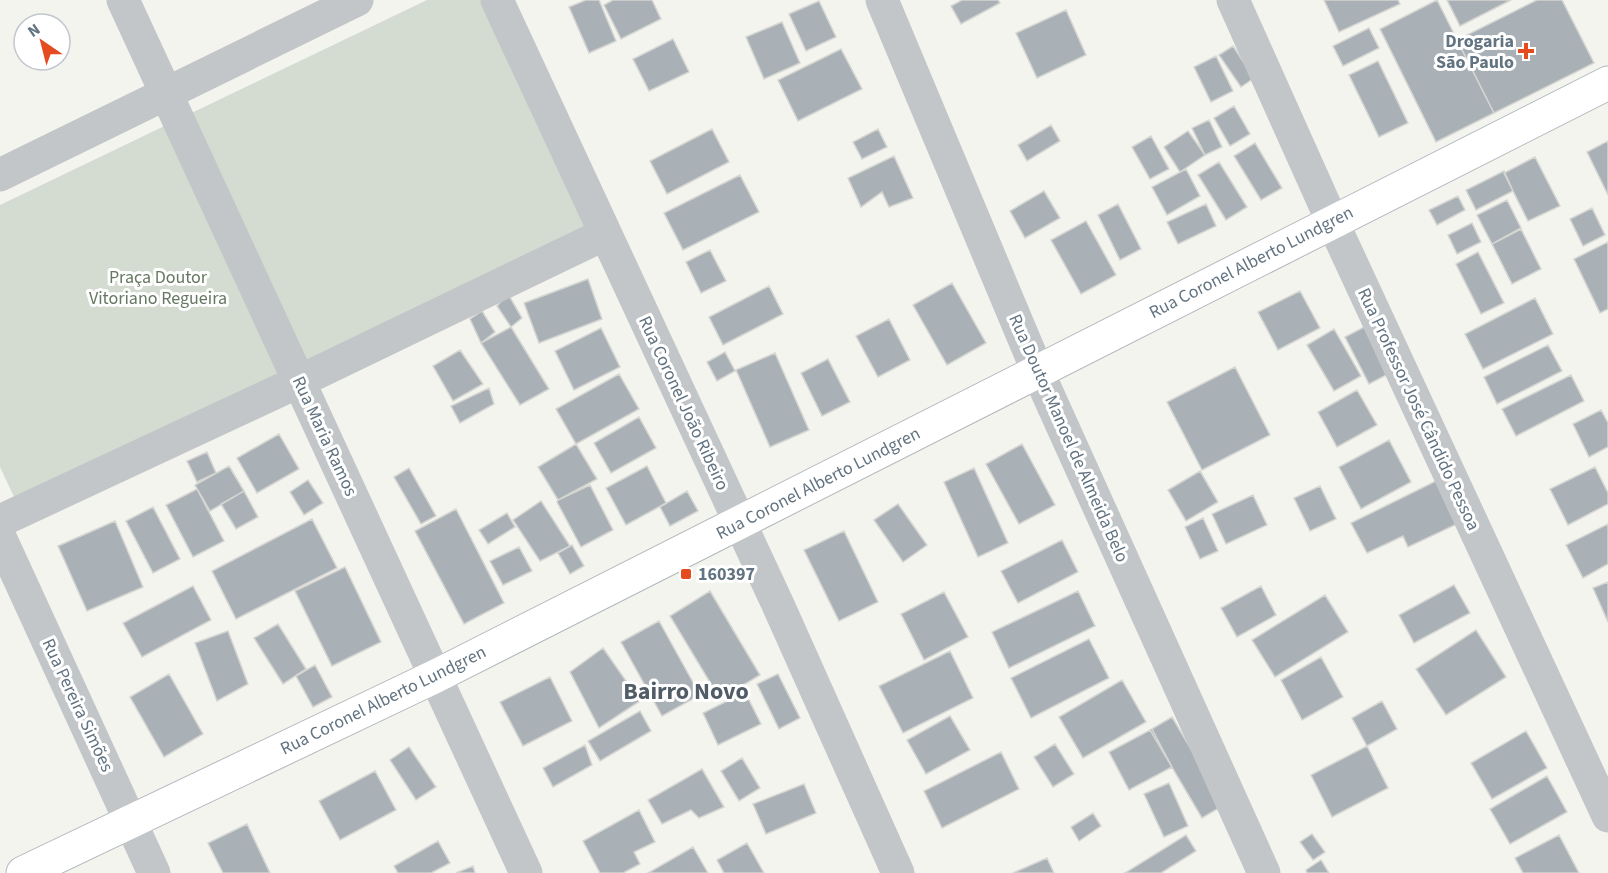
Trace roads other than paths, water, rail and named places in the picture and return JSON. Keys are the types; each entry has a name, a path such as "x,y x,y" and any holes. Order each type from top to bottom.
{"street":[{"name":"Rua Maria Ramos","path":"123,0 526,873"},
{"path":"0,176 357,0"},
{"name":"Rua Coronel João Ribeiro","path":"498,0 741,524 898,873"},
{"name":"Rua Doutor Manoel de Almeida Belo","path":"882,0 1037,370 1264,873"},
{"name":"Rua Professor José Cândido Pessoa","path":"1233,0 1332,221 1608,816"},
{"name":"Rua Coronel Alberto Lundgren","path":"22,873 131,819 436,676 741,524 1037,370 1608,83"},
{"path":"0,521 300,381 605,234"},
{"name":"Rua Pereira Simões","path":"0,537 154,873"}],"place":[{"name":"Drogaria São Paulo","path":"1526,51"},
{"name":"160397","path":"686,574"}],"district":[{"name":"Bairro Novo","path":"686,691"}],"park label":[{"name":"Praça Doutor Vitoriano Regueira","path":"158,287"}]}
